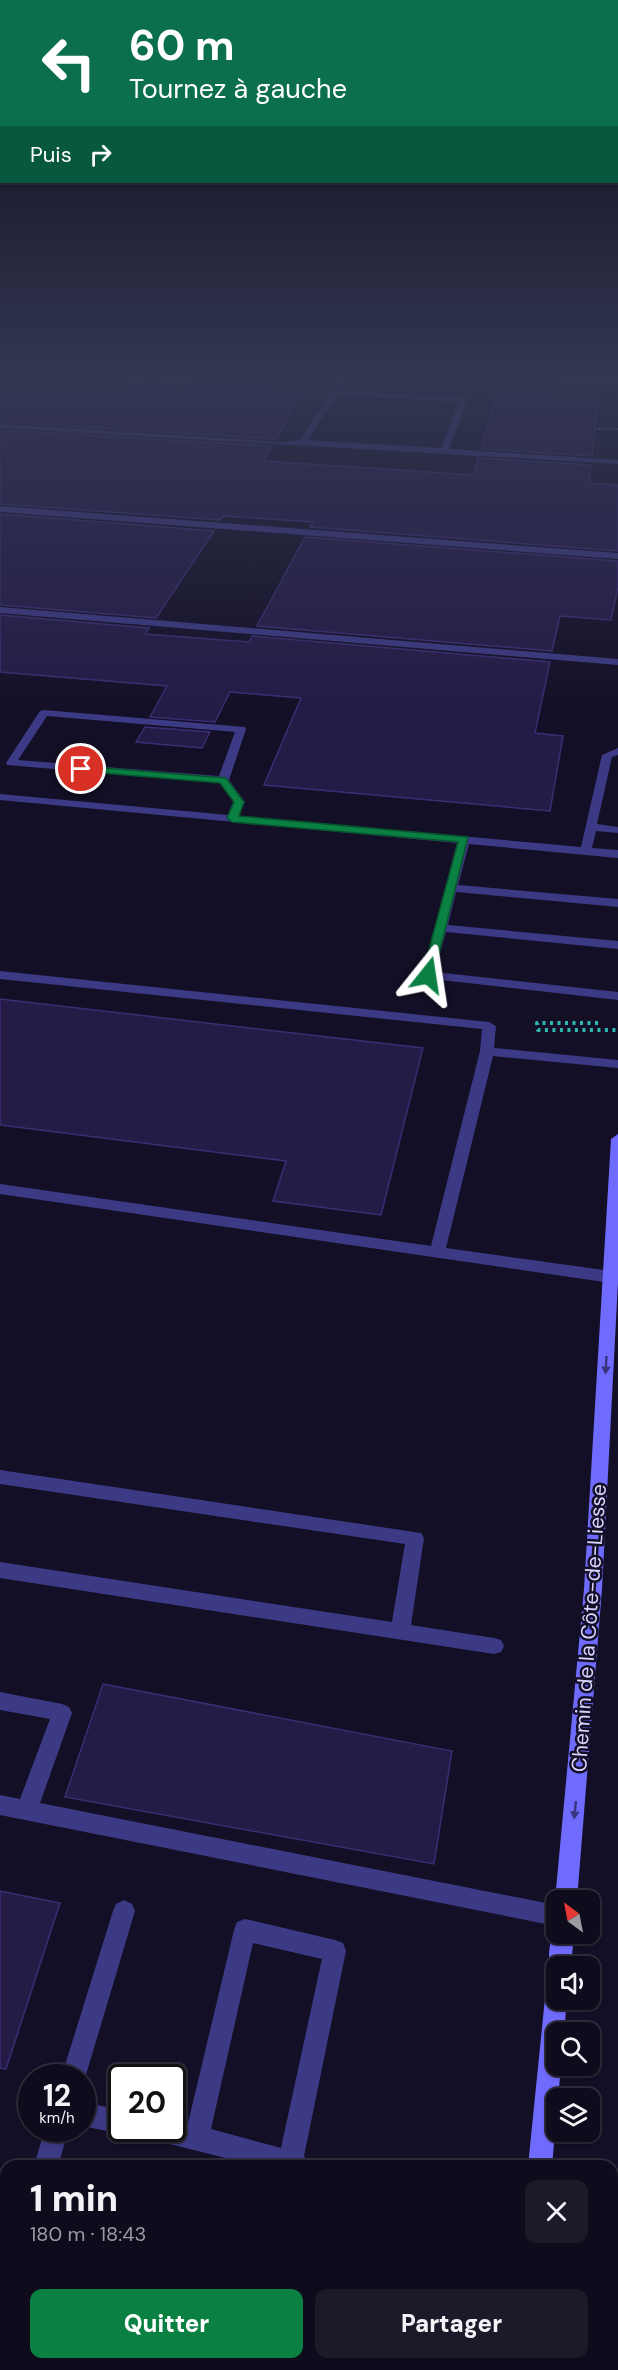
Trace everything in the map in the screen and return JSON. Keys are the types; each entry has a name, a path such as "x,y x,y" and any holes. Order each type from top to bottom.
{"main road":[{"name":"Chemin de la Côte-de-Liesse","path":"567,1890 593,1589 618,1139"},
{"path":"541,2160 555,2010"}],"lane":[{"path":"0,509 618,556"},
{"path":"0,610 618,662"},
{"path":"5,766 44,713 241,729 223,780"},
{"path":"586,850 608,755 618,751"},
{"path":"5,766 223,780"},
{"path":"223,780 239,802 232,818"},
{"path":"0,797 618,854"},
{"path":"591,827 618,830"},
{"path":"464,840 428,975 618,996"},
{"path":"451,888 618,903"},
{"path":"441,928 618,945"},
{"path":"0,975 489,1026 487,1051 437,1253"},
{"path":"487,1051 618,1064"},
{"path":"0,1189 611,1277"},
{"path":"0,1477 415,1538 400,1632"},
{"path":"0,1570 494,1646"},
{"path":"0,1701 62,1713 27,1810"},
{"path":"0,1805 546,1914"},
{"path":"77,2064 124,1911"},
{"path":"197,2137 246,1930 335,1951 295,2160"},
{"path":"186,2135 277,2160"},
{"path":"48,2160 53,2142"}],"path":[{"path":"598,1023 537,1023 538,1030 618,1030"}],"building":[{"path":"0,490 618,490 618,551 310,527 313,522 223,516 220,520 0,504"},
{"path":"0,514 214,531 156,618 0,605"},
{"path":"305,537 618,561 618,587 611,620 560,616 552,651 257,626"},
{"path":"0,615 149,628 145,634 249,642 252,636 550,662 535,733 563,736 550,811 264,785 301,698 230,692 215,722 150,717 167,686 0,672"},
{"path":"145,727 210,732 202,748 136,742"},
{"path":"0,999 423,1048 381,1215 273,1201 286,1161 0,1125"},
{"path":"103,1684 452,1751 434,1864 65,1797"},
{"path":"0,1891 60,1903 6,2069 0,2068"}],"route":[{"path":"81,769 223,780 239,802 232,818 464,840 428,975"}]}
